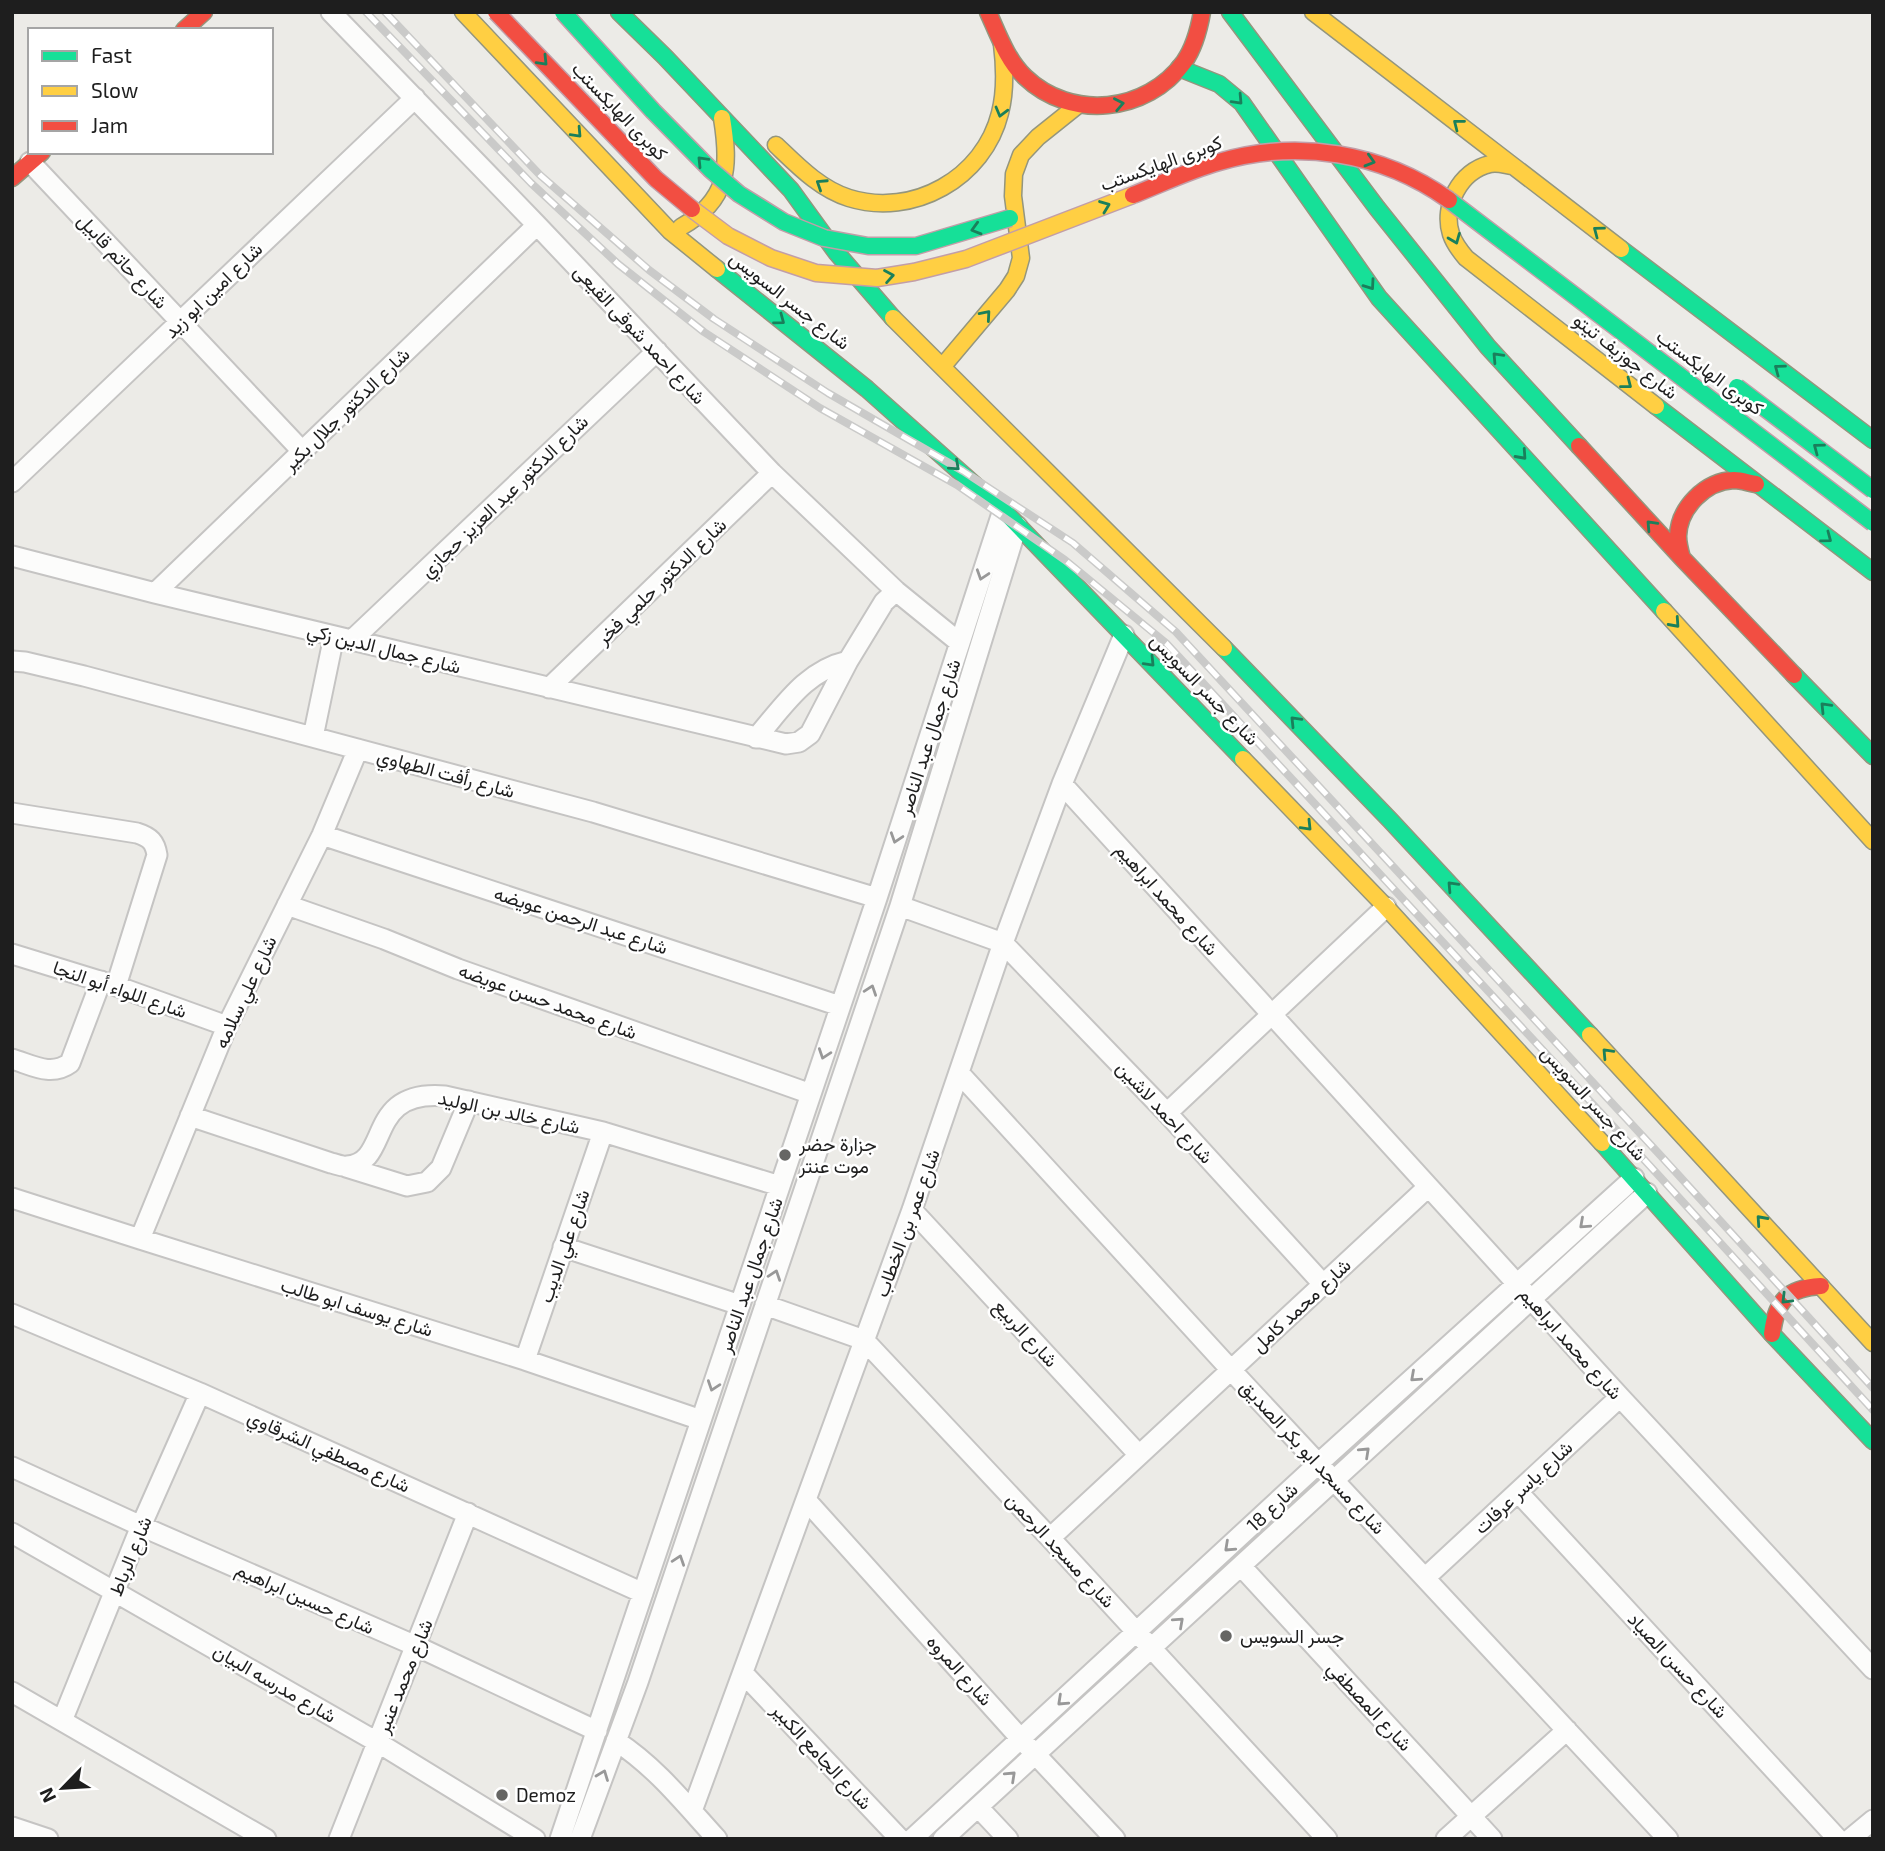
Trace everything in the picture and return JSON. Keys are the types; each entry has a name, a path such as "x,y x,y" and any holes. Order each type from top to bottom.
{"main road":[{"path":"186,28 204,12"},
{"name":"شارع جسر السويس","path":"463,12 670,231 867,389 1003,510 1386,908 1641,1186 1772,1334 1873,1441"},
{"name":"كوبرى الهايكستب","path":"496,12 656,179 690,208 728,236 771,258 816,273 877,278 966,259 1218,162 1261,152 1315,151 1348,155 1391,167 1430,187 1466,212 1873,523"},
{"name":"كوبرى الهايكستب","path":"563,12 711,170 739,194 784,222 824,238 868,246 916,246 1026,212"},
{"path":"618,12 765,161 791,190 863,285 1232,656 1390,820 1873,1343"},
{"path":"988,12 1012,62 1025,77 1041,90 1059,99 1098,107 1137,100 1170,78 1193,46 1202,12"},
{"path":"1230,12 1377,208 1488,347 1682,558 1873,756"},
{"path":"1313,12 1873,440"},
{"path":"767,136 818,183 849,198 883,203 917,199 933,193 948,186 968,170 991,139 1000,117 1005,93 1002,44"},
{"path":"1179,68 1219,84 1242,103 1379,298 1873,841"},
{"path":"679,72 698,74 713,85"},
{"path":"942,367 1016,276 1021,258 1013,196 1014,173 1021,155 1038,137 1078,105"},
{"path":"670,231 699,216 719,190 727,158 722,118"},
{"name":"كوبرى الهايكستب","path":"1236,132 1283,125 1332,128"},
{"path":"12,178 36,157"},
{"name":"شارع جوزيف تيتو","path":"1512,166 1492,163 1468,175 1460,185 1453,197 1449,222 1457,248 1466,258 1756,484 1873,572"},
{"path":"1448,170 1471,186"},
{"path":"751,298 744,283 743,263 746,251 755,237 783,221 811,217"},
{"name":"كوبرى الهايكستب","path":"1728,380 1873,490"},
{"path":"1682,558 1678,536 1683,515 1695,497 1713,485 1734,480 1756,484"},
{"path":"1781,1269 1786,1247"},
{"path":"1772,1334 1773,1318 1779,1304 1790,1293 1805,1286 1821,1286"},
{"path":"1736,1294 1759,1290"}],"street":[{"name":"شارع احمد شوقى القيعى","path":"331,12 772,473 897,591 960,643"},
{"name":"شارع امين ابو زيد","path":"12,482 415,98"},
{"name":"شارع حاتم قابيل","path":"36,157 180,321 302,451"},
{"name":"شارع الدكتور جلال بكير","path":"155,593 537,225"},
{"name":"شارع الدكتور عبد العزيز حجازي","path":"343,638 657,351"},
{"name":"شارع الدكتور حلمي فخر","path":"550,688 772,473"},
{"name":"شارع جمال عبد الناصر","path":"560,1839 877,898 1003,510"},
{"name":"شارع جمال عبد الناصر","path":"580,1839 638,1682 900,906 1017,526"},
{"name":"شارع جمال الدين زكي","path":"12,556 155,593 786,744 799,742 810,734 848,661 884,602 897,591"},
{"name":"شارع عمر بن الخطاب","path":"692,1811 912,1210 1003,943 1062,784 1124,635"},
{"path":"313,737 343,638"},
{"name":"شارع رأفت الطهاوي","path":"12,661 84,676 593,812 877,898"},
{"path":"756,738 811,677 835,664 848,661"},
{"name":"شارع علي سلامه","path":"140,1240 227,1026 322,835 358,749"},
{"name":"شارع محمد ابراهيم","path":"1062,784 1620,1397 1873,1669"},
{"path":"12,813 147,836 155,844 157,855 108,984 69,1063 62,1069 52,1071 12,1059"},
{"name":"شارع عبد الرحمن عويضه","path":"322,835 840,1006"},
{"name":"شارع محمد حسن عويضه","path":"287,905 384,939 458,969 811,1094"},
{"path":"900,906 1003,943"},
{"path":"1167,1114 1386,908"},
{"name":"شارع احمد لاشين","path":"1003,943 1167,1114 1323,1284"},
{"name":"شارع اللواء أبو النجا","path":"12,954 227,1026"},
{"name":"شارع مسجد ابو بكر الصديق","path":"960,1074 1231,1370 1668,1839"},
{"name":"شارع خالد بن الوليد","path":"346,1167 361,1163 372,1152 384,1121 396,1107 411,1098 428,1094 603,1132 780,1186"},
{"path":"190,1116 407,1186 427,1182 441,1168 469,1101"},
{"name":"شارع علي الديب","path":"525,1360 603,1132"},
{"name":"شارع 18","path":"912,1839 1517,1284 1641,1186"},
{"name":"شارع 18","path":"943,1839 1531,1299 1641,1186"},
{"name":"شارع محمد كامل","path":"1050,1538 1428,1187"},
{"name":"شارع يوسف ابو طالب","path":"12,1198 525,1360 701,1420"},
{"name":"شارع الربيع","path":"912,1210 1139,1455"},
{"path":"563,1247 740,1305"},
{"name":"شارع مسجد الرحمن","path":"765,1305 864,1340 1327,1839"},
{"name":"شارع مصطفي الشرقاوي","path":"12,1314 200,1393 643,1593"},
{"name":"شارع الرباط","path":"62,1721 141,1526 200,1393"},
{"name":"شارع ياسر عرفات","path":"1426,1577 1620,1397"},
{"name":"شارع حسين ابراهيم","path":"12,1467 415,1646 597,1731"},
{"name":"شارع حسن الصياد","path":"1518,1492 1838,1839"},
{"name":"شارع المروه","path":"806,1500 1021,1739 1115,1839"},
{"name":"شارع محمد عنبر","path":"338,1839 468,1513"},
{"name":"شارع مدرسه البيان","path":"12,1533 377,1742 535,1839"},
{"name":"شارع المصطفي","path":"1241,1566 1492,1839"},
{"name":"شارع الجامع الكبير","path":"743,1673 900,1839"},
{"path":"12,1692 266,1839"},
{"path":"1446,1839 1567,1730"},
{"path":"616,1741 672,1788 717,1839"},
{"path":"978,1807 1008,1839"},
{"path":"1850,1839 1873,1820"},
{"path":"12,1827 48,1839"}],"railway":[{"path":"366,12 531,183 618,264 704,332 820,408 957,485 1065,560 1166,643 1873,1410"},
{"path":"385,12 540,175 649,270 714,319 828,393 963,471 1073,543 1176,632 1873,1388"}],"traffic: fast":[{"path":"563,12 711,170 739,194 784,222 824,238 868,246 916,246 1010,218"},
{"path":"619,12 791,190 836,252 893,318"},
{"path":"1230,12 1377,208 1488,347 1579,446"},
{"path":"1179,68 1219,84 1242,103 1379,298 1664,611"},
{"path":"1449,200 1873,523"},
{"path":"1621,249 1873,440"},
{"path":"717,269 867,389 1003,510 1243,759"},
{"path":"1737,387 1873,490"},
{"path":"1656,406 1873,572"},
{"path":"1224,648 1390,820 1590,1035"},
{"path":"1794,675 1873,756"},
{"path":"1602,1143 1772,1334 1873,1441"}],"traffic: slow":[{"path":"463,12 670,231 717,269"},
{"path":"1313,12 1621,249"},
{"path":"776,145 819,183 849,198 873,203 921,197 962,174 979,157 992,136 1003,96 1002,44"},
{"path":"942,367 1016,276 1021,258 1013,196 1014,174 1021,155 1038,137 1078,105"},
{"path":"681,227 709,205 722,181 726,152 722,118"},
{"path":"1512,166 1490,164 1479,168 1462,182 1451,201 1449,212 1455,244 1466,258 1656,406"},
{"path":"692,209 728,236 771,258 816,273 877,278 966,259 1133,195"},
{"path":"893,318 1224,648"},
{"path":"1664,611 1873,841"},
{"path":"1243,759 1386,907 1602,1143"},
{"path":"1590,1035 1873,1343"}],"traffic: jam":[{"path":"186,28 204,12"},
{"path":"496,12 656,179 692,209"},
{"path":"988,12 1008,55 1025,77 1044,91 1064,100 1086,105 1130,101 1150,92 1168,79 1191,51 1202,12"},
{"path":"1133,195 1219,162 1278,151 1308,151 1338,154 1396,171 1449,200"},
{"path":"12,178 40,154"},
{"path":"1579,446 1794,675"},
{"path":"1682,558 1678,539 1680,526 1683,516 1696,498 1713,485 1723,482 1737,480 1756,484"},
{"path":"1772,1334 1777,1313 1785,1298 1800,1290 1821,1286"}],"place":[{"name":"جزارة حضر موت عنتر","path":"785,1155"},
{"name":"جسر السويس","path":"1226,1636"},
{"name":"Demoz","path":"502,1795"}]}
